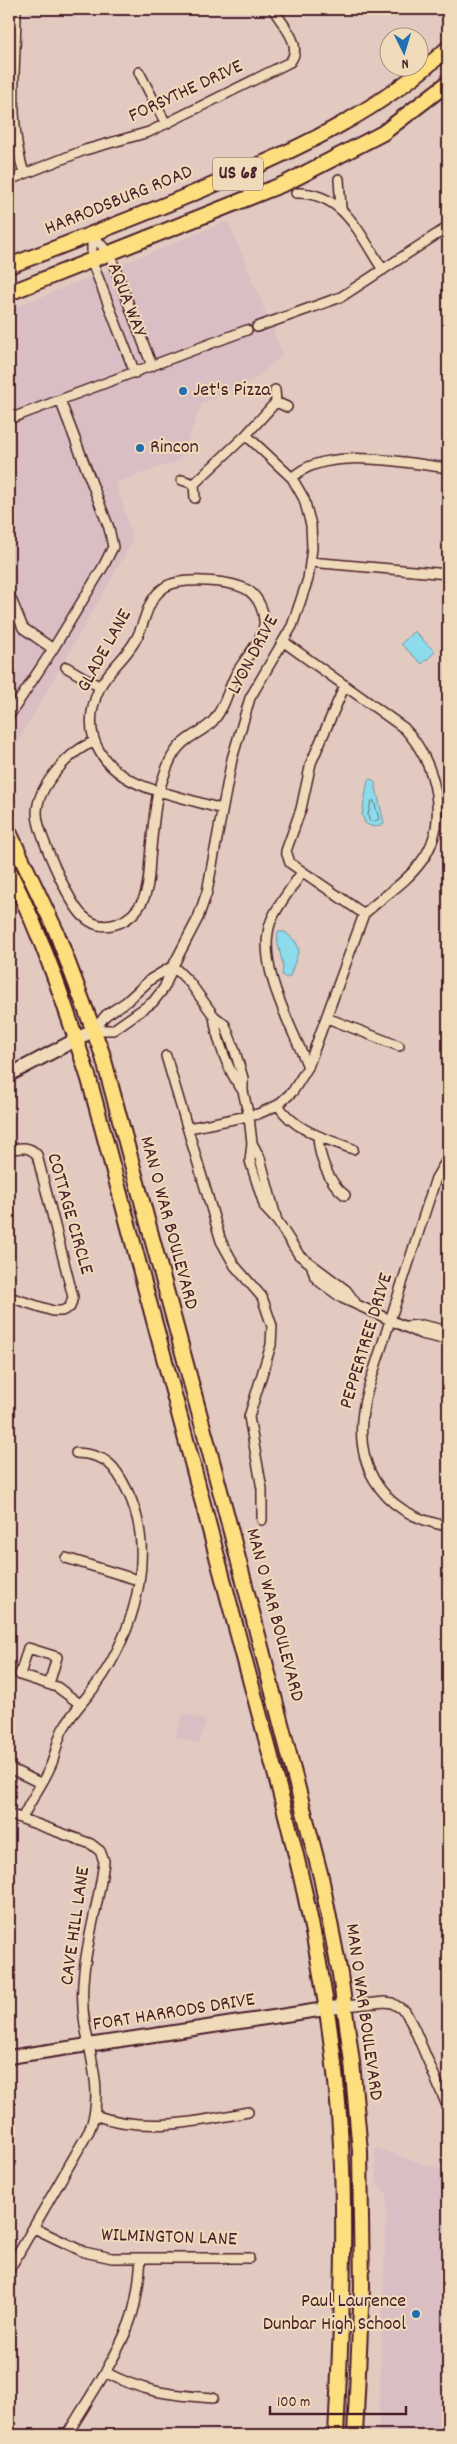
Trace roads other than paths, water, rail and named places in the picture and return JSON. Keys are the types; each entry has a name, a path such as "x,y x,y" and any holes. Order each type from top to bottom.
{"main road":[{"name":"HARRODSBURG ROAD","path":"9,266 198,192 322,136 373,106 410,80 448,48"},
{"name":"US 68","path":"9,294 244,201 344,155 400,122 448,83"},
{"name":"MAN O WAR BOULEVARD","path":"9,832 56,930 94,1030 304,1809 333,1931 345,2006 360,2152 362,2288 355,2435"},
{"name":"MAN O WAR BOULEVARD","path":"9,871 36,929 92,1088 304,1884 327,2008 340,2126 344,2203 342,2327 336,2435"}],"street":[{"path":"16,9 12,56 12,117 24,174"},
{"name":"FORSYTHE DRIVE","path":"9,180 93,148 149,132 290,62 295,51 294,42 273,9"},
{"path":"139,72 166,124"},
{"path":"339,179 341,208 382,270"},
{"path":"296,193 311,193 341,208"},
{"path":"257,326 341,297 448,227"},
{"name":"AQUA WAY","path":"92,234 110,255 152,366"},
{"name":"AQUA WAY","path":"92,234 92,262 135,373"},
{"path":"9,419 247,330"},
{"path":"194,484 246,435 276,402 275,390"},
{"path":"9,716 53,649 103,567 113,547 109,528 60,400"},
{"path":"276,402 287,408"},
{"name":"LYON DRIVE","path":"94,1030 113,1030 153,1002 164,988 173,966 198,918 206,892 232,758 250,698 272,657 284,642 300,605 310,562 311,525 304,499 292,478 246,435"},
{"path":"292,478 305,467 315,462 336,459 448,468"},
{"path":"182,480 194,484"},
{"path":"194,484 195,498"},
{"path":"310,562 448,574"},
{"name":"GLADE LANE","path":"184,581 233,585 250,592 260,603 264,623 258,640 235,675 224,704 214,720 180,744 174,752 158,791 149,874 144,898 132,916 118,924 107,925 90,921 76,908 43,840 37,814 44,790 64,762 73,753 94,742 93,707 100,687 137,638 153,599 166,586 184,581"},
{"path":"9,594 23,628 53,649"},
{"path":"189,1128 249,1117 278,1104 293,1090 308,1067 364,914 408,878 423,861 436,830 436,798 432,778 423,756 410,734 395,721 284,642"},
{"path":"66,667 100,687"},
{"path":"345,685 316,747 301,809 286,851 290,863 364,914"},
{"path":"94,742 100,754 114,770 139,784 222,809"},
{"path":"302,872 272,920 268,959 273,980 308,1067"},
{"path":"173,966 190,983 214,1016 216,1030 235,1081 243,1092 249,1117 252,1143 250,1161 254,1178 265,1208 278,1222 298,1255 346,1290 355,1302 421,1334 448,1340"},
{"name":"LYON DRIVE","path":"9,1075 94,1030 106,1015 126,1002 151,979 173,966"},
{"path":"327,1018 399,1046"},
{"path":"166,1056 189,1128 221,1241 235,1266 262,1297 272,1326 270,1345 249,1417 262,1489 262,1520"},
{"path":"278,1104 291,1122 318,1136 353,1149"},
{"path":"318,1136 319,1151 333,1182 345,1196"},
{"name":"COTTAGE CIRCLE","path":"9,1150 25,1148 30,1149 37,1155 72,1286 73,1297 70,1307 58,1312 9,1297"},
{"name":"PEPPERTREE DRIVE","path":"448,1158 436,1178 362,1410 360,1423 363,1451 373,1478 389,1498 411,1514 424,1520 448,1526"},
{"path":"406,1326 422,1325 448,1331"},
{"path":"22,1819 52,1763 63,1729 102,1676 116,1652 130,1619 138,1580 142,1546 141,1530 126,1487 105,1459 92,1454 76,1453"},
{"path":"66,1558 138,1580"},
{"path":"49,1684 58,1657 28,1648 20,1675 57,1687 80,1704"},
{"path":"11,1772 40,1783"},
{"name":"CAVE HILL LANE","path":"9,1814 91,1844 100,1851 104,1861 84,1979 85,2024 96,2086 94,2115 89,2131 9,2270"},
{"path":"345,2006 384,2002 392,2003 405,2012 414,2028 448,2108"},
{"name":"FORT HARRODS DRIVE","path":"9,2058 345,2006"},
{"path":"94,2115 117,2122 145,2126 248,2112"},
{"name":"WILMINGTON LANE","path":"34,2228 84,2252 112,2258 249,2258"},
{"path":"67,2435 105,2372 130,2323 136,2297 141,2259"},
{"path":"105,2372 124,2382 157,2393 213,2398"}],"water":[{"path":"414,631 435,652 422,664 401,644"},
{"path":"372,779 375,783 384,823 375,827 365,823 362,815 368,780"},
{"path":"278,932 285,932 296,942 299,950 290,976 286,978 282,975 283,964 277,938"}],"place":[{"name":"Jet's Pizza","path":"183,391"},
{"name":"Rincon","path":"140,448"},
{"name":"Paul Laurence Dunbar High School","path":"416,2314"}]}
